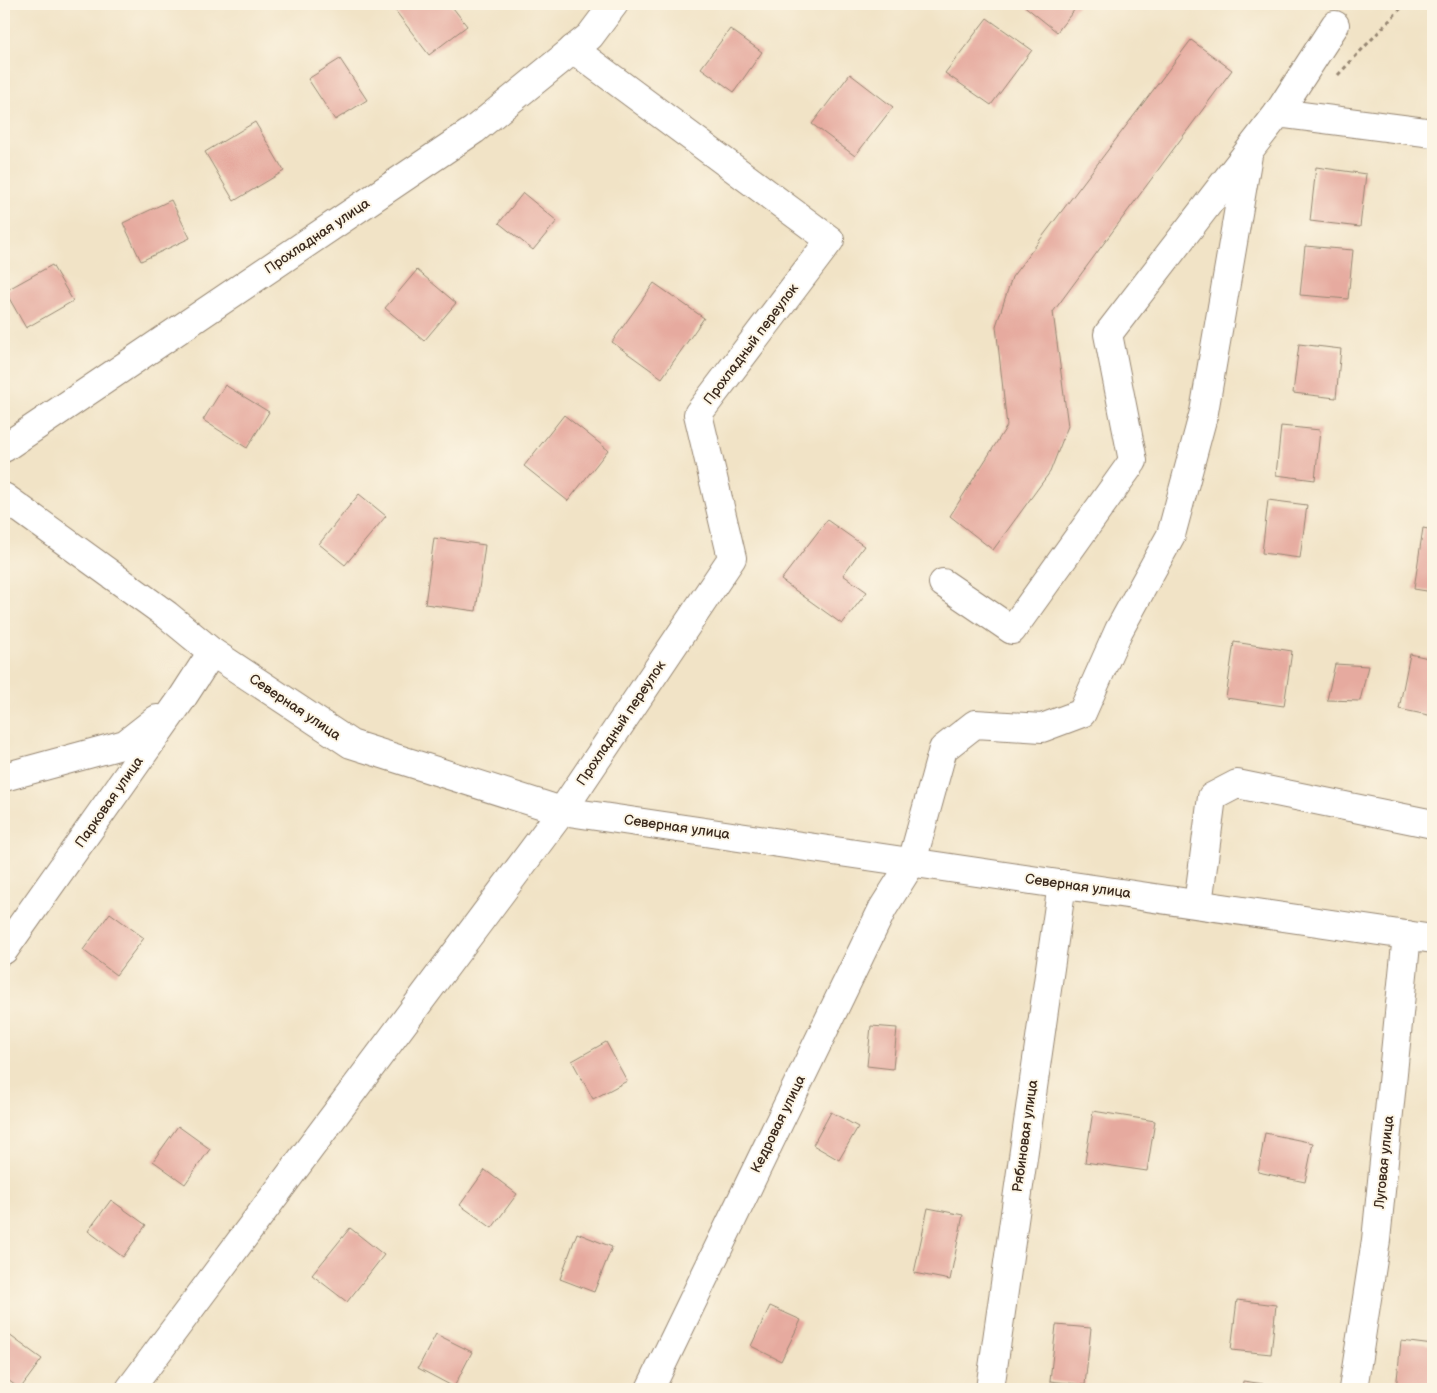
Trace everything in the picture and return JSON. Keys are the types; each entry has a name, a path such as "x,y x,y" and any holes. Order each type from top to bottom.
{"street":[{"name":"Прохладная улица","path":"4,448 474,130 590,36 614,4"},
{"path":"943,583 1012,630 1134,462 1108,334 1248,155 1278,114 1335,25"},
{"name":"Прохладный переулок","path":"562,811 732,558 698,414 830,240 573,49"},
{"path":"1278,114 1433,133"},
{"name":"Кедровая улица","path":"650,1389 883,908 912,862 943,748 975,724 1042,728 1082,713 1119,630 1171,535 1204,412 1248,155"},
{"name":"Северная улица","path":"4,497 167,615 212,652 351,744 562,811 1420,937"},
{"name":"Парковая улица","path":"4,950 181,700 212,652"},
{"path":"4,778 125,744 181,700"},
{"path":"1198,904 1212,797 1237,784 1433,824"},
{"path":"130,1389 562,811"},
{"name":"Рябиновая улица","path":"990,1389 1062,884"},
{"name":"Луговая улица","path":"1353,1389 1420,937"}],"path":[{"path":"1363,4 1406,4"},
{"path":"1332,81 1406,4"}],"building":[{"path":"402,4 450,4 467,26 429,55 394,9"},
{"path":"1022,4 1079,4 1057,32"},
{"path":"987,18 1032,50 991,105 945,73"},
{"path":"730,29 762,52 734,92 701,68"},
{"path":"1191,40 1232,70 1053,312 1068,426 1050,472 993,550 950,516 1007,426 996,326 1012,277"},
{"path":"340,59 367,100 335,120 308,79"},
{"path":"850,74 893,107 855,156 812,124"},
{"path":"255,122 284,171 234,201 205,152"},
{"path":"1316,167 1366,174 1360,227 1310,221"},
{"path":"523,193 557,221 533,250 499,223"},
{"path":"171,200 190,238 141,261 123,223"},
{"path":"1305,246 1353,250 1348,299 1300,295"},
{"path":"52,265 73,301 26,328 5,291"},
{"path":"417,270 456,303 424,341 385,308"},
{"path":"654,283 704,318 662,378 612,342"},
{"path":"1299,344 1341,349 1336,398 1293,393"},
{"path":"225,385 269,412 247,448 203,420"},
{"path":"564,415 608,450 568,501 524,466"},
{"path":"1281,426 1320,430 1315,480 1276,475"},
{"path":"359,494 386,516 345,565 319,544"},
{"path":"1268,500 1307,505 1300,558 1262,553"},
{"path":"827,520 864,546 843,575 867,592 842,624 781,580"},
{"path":"1423,528 1433,530 1433,592 1414,589"},
{"path":"434,538 485,545 476,611 425,604"},
{"path":"1234,642 1292,651 1284,706 1226,698"},
{"path":"1410,654 1433,659 1433,716 1399,709"},
{"path":"1335,664 1368,666 1360,701 1327,700"},
{"path":"110,913 144,938 116,975 83,950"},
{"path":"871,1026 897,1028 893,1069 867,1066"},
{"path":"606,1042 627,1081 593,1099 572,1061"},
{"path":"1093,1111 1155,1121 1147,1171 1085,1162"},
{"path":"831,1112 858,1127 839,1160 813,1145"},
{"path":"178,1126 210,1149 185,1184 153,1161"},
{"path":"1265,1133 1313,1143 1305,1182 1258,1172"},
{"path":"485,1170 517,1194 492,1228 460,1205"},
{"path":"111,1200 146,1225 123,1257 88,1231"},
{"path":"928,1208 963,1215 950,1280 914,1273"},
{"path":"350,1228 384,1255 347,1302 312,1275"},
{"path":"577,1233 612,1247 594,1292 560,1279"},
{"path":"1237,1300 1276,1305 1271,1354 1231,1350"},
{"path":"770,1306 801,1320 781,1361 751,1346"},
{"path":"1056,1325 1091,1328 1085,1385 1050,1381"},
{"path":"5,1332 42,1359 20,1389 4,1377"},
{"path":"436,1334 472,1352 454,1387 418,1368"},
{"path":"1401,1341 1433,1345 1433,1389 1396,1389"},
{"path":"1243,1381 1278,1386 1277,1389 1242,1389"}]}
